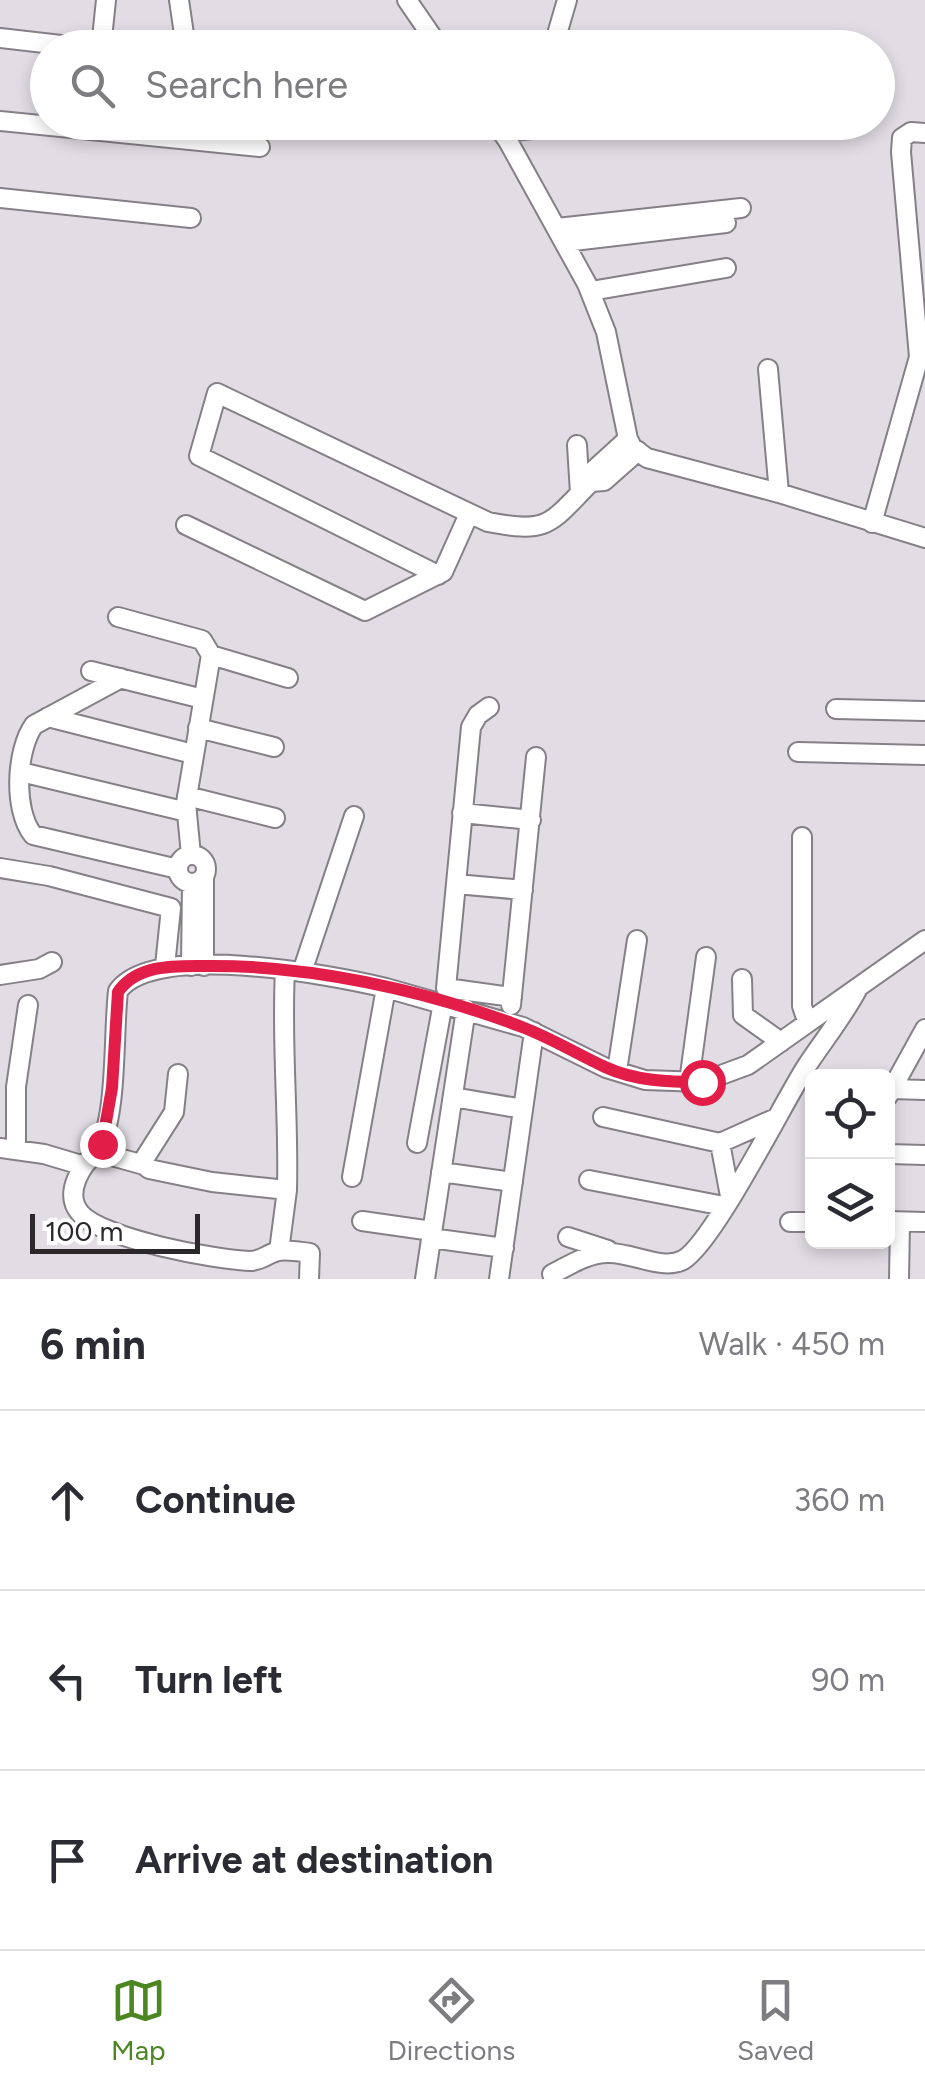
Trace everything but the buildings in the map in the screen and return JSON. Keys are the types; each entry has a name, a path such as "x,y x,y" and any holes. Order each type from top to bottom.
{"street":[{"path":"103,30 106,0"},
{"path":"179,0 183,30"},
{"path":"407,0 428,30"},
{"path":"558,30 568,0"},
{"path":"0,38 30,41"},
{"path":"0,121 30,124"},
{"path":"872,523 919,357 902,138 910,132 925,132"},
{"path":"190,140 260,147"},
{"path":"517,140 606,332 633,445 647,458 925,538"},
{"path":"0,198 191,218"},
{"path":"561,235 741,208"},
{"path":"561,235 726,222"},
{"path":"590,291 726,268"},
{"path":"768,369 779,493"},
{"path":"438,574 199,456 218,393 470,514 520,528 551,522 586,488 594,470 633,445"},
{"path":"577,445 586,488"},
{"path":"186,525 365,611 443,572 470,514"},
{"path":"118,616 202,640 211,656 193,754 184,862 184,880 198,880 198,966"},
{"path":"211,656 288,678"},
{"path":"92,670 203,699"},
{"path":"121,678 48,717 27,735 21,772 20,812 24,824 33,835 184,862"},
{"path":"489,708 478,715 471,727 446,988 512,997"},
{"path":"836,709 925,711"},
{"path":"48,717 193,754"},
{"path":"198,728 274,747"},
{"path":"798,752 925,755"},
{"path":"510,1022 536,757"},
{"path":"21,772 274,818"},
{"path":"462,814 531,820"},
{"path":"279,1250 288,1190 283,1048 294,971 354,816"},
{"path":"802,838 802,1006 813,1019"},
{"path":"0,868 48,876 171,908 166,966"},
{"path":"456,884 523,890"},
{"path":"617,1071 637,940"},
{"path":"310,1279 310,1253 279,1250 255,1261 183,1253 100,1225 80,1212 76,1184 81,1165 102,1144 112,1088 118,992 126,980 166,966 333,975 510,1022 645,1080 702,1082 728,1074 781,1042 925,940"},
{"path":"688,1082 706,957"},
{"path":"0,975 52,962"},
{"path":"742,979 742,1015 781,1042"},
{"path":"568,1237 662,1262 681,1261 697,1248 859,986"},
{"path":"352,1177 386,988"},
{"path":"417,1143 443,1003"},
{"path":"28,1005 8,1149 81,1165"},
{"path":"425,1279 466,1009"},
{"path":"895,1082 925,1029"},
{"path":"499,1279 534,1032"},
{"path":"141,1164 174,1112 178,1074"},
{"path":"895,1092 925,1090"},
{"path":"453,1097 523,1109"},
{"path":"603,1117 720,1142 776,1118"},
{"path":"720,1142 727,1201"},
{"path":"97,1152 150,1169 212,1182 288,1190"},
{"path":"895,1154 925,1154"},
{"path":"442,1172 513,1182"},
{"path":"589,1180 727,1201"},
{"path":"362,1220 504,1248"},
{"path":"790,1222 805,1222"},
{"path":"895,1222 925,1222"},
{"path":"895,1233 899,1279"},
{"path":"552,1274 594,1254 618,1253"}],"route":[{"path":"102,1144 112,1088 118,992 126,980 166,966 333,975 523,1027 606,1068 645,1080 702,1082"}]}
